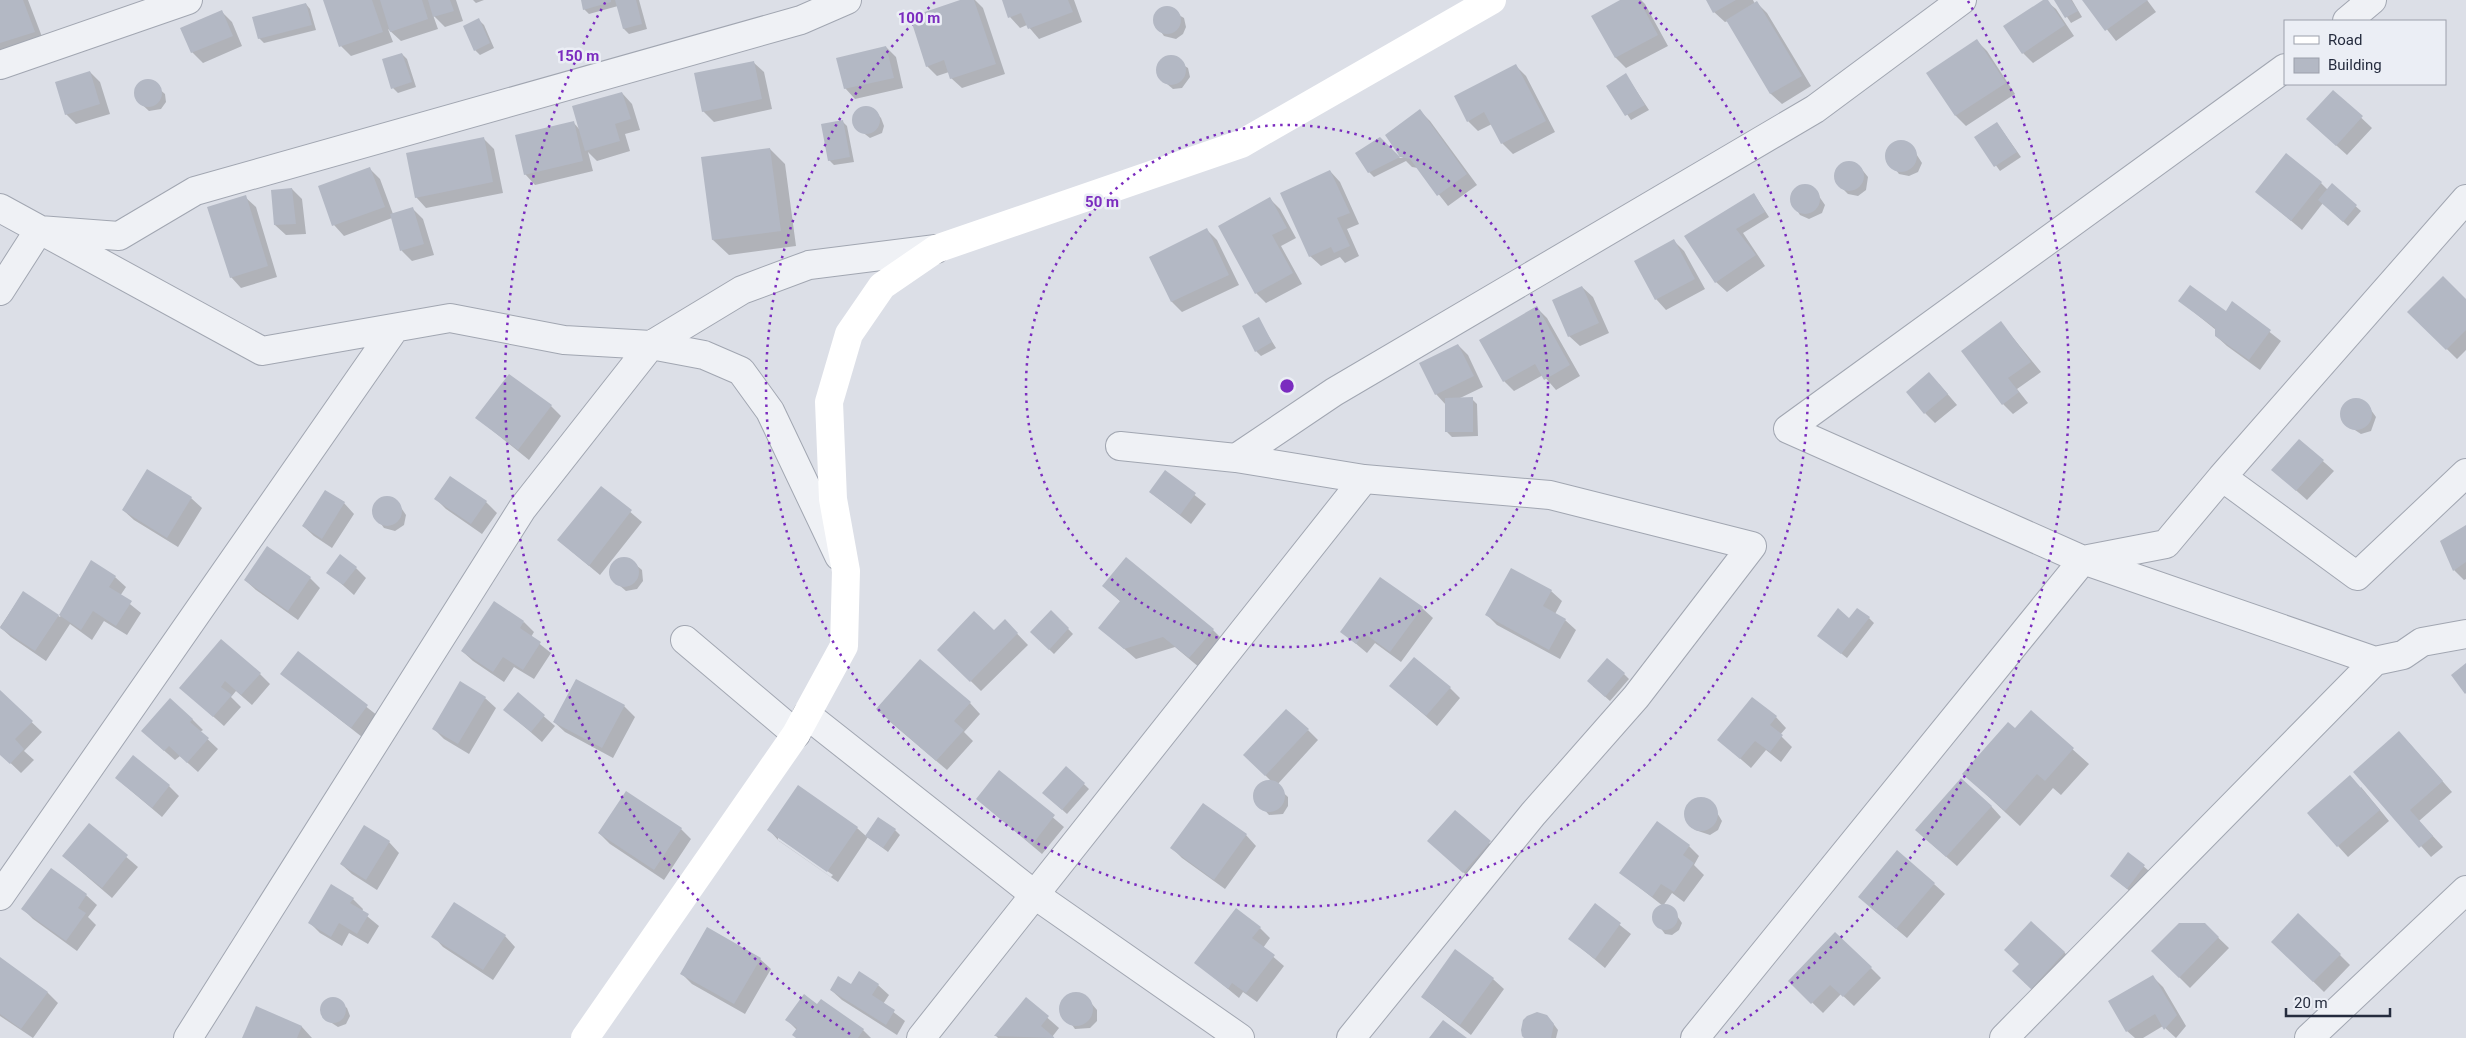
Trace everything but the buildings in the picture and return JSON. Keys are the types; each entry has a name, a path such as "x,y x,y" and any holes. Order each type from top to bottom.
{"street":[{"path":"0,65 188,0"},
{"path":"39,230 119,236 194,191 801,20 847,0"},
{"path":"188,1038 522,509 650,345 742,290 809,265 936,248 1241,144 1492,0"},
{"path":"1236,458 1334,392 1815,109 1962,0"},
{"path":"2348,20 2372,0"},
{"path":"2284,69 1788,429 2083,560 2375,661 2404,655 2422,642 2466,634"},
{"path":"1695,1038 2083,560 2166,544 2466,199"},
{"path":"0,208 262,351 450,318 564,340 650,345 704,355 741,371 770,411 846,571"},
{"path":"0,292 39,230"},
{"path":"585,1038 802,724 844,646 846,571 833,500 829,402 849,334 882,286 936,248"},
{"path":"0,896 395,328"},
{"path":"1120,446 1236,458 1364,479 1550,495 1752,546 1636,696 1533,814 1351,1038"},
{"path":"2222,478 2357,576 2466,473"},
{"path":"921,1038 1364,479"},
{"path":"684,640 1035,895 1240,1038"},
{"path":"2004,1038 2375,661"},
{"path":"2309,1038 2466,890"}]}
